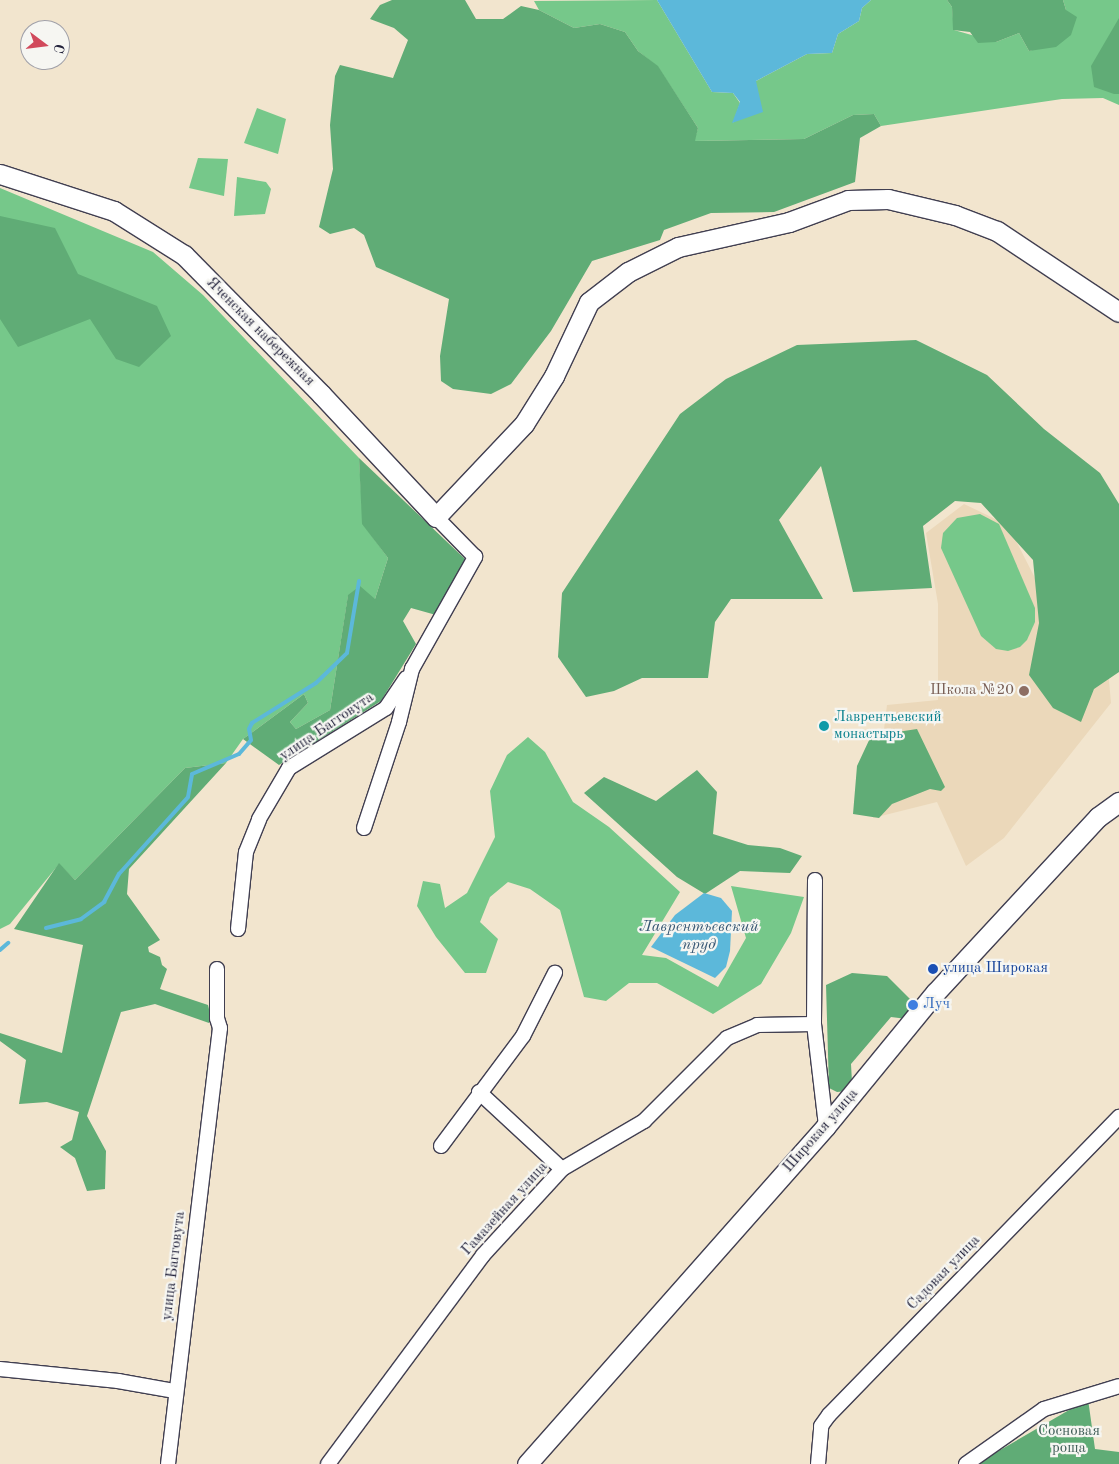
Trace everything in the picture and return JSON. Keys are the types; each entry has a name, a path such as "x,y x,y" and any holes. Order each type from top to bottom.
{"street":[{"name":"Яченская набережная","path":"0,174 114,211 184,255 321,394 475,557 412,669"},
{"path":"436,517 524,424 554,376 589,302 628,272 678,247 789,222 848,200 888,199 955,215 997,232 1119,312"},
{"path":"364,828 399,722 412,669"},
{"name":"улица Багговута","path":"238,929 246,852 259,820 289,768 386,708 412,669"},
{"name":"Широкая улица","path":"527,1464 826,1126 935,993 1098,817 1119,802"},
{"path":"815,880 814,1024 826,1126"},
{"name":"улица Багговута","path":"168,1464 175,1391 220,1028 217,1018 217,969"},
{"path":"441,1146 479,1092 523,1036 554,973"},
{"name":"Гамазейная улица","path":"328,1464 483,1256 562,1169 644,1121 727,1038 756,1025 814,1024"},
{"path":"479,1092 562,1169"},
{"name":"Садовая улица","path":"818,1464 822,1426 829,1415 1119,1117"},
{"path":"0,1369 118,1381 175,1391"},
{"path":"966,1464 1044,1409 1119,1386"}],"shaded area":[{"name":"Школа №20","path":"964,504 1008,525 1063,633 1107,658 1111,703 1004,838 966,866 937,802 873,818 887,705 938,700 938,604 926,533"}],"green space":[{"path":"392,0 465,0 476,19 503,19 521,6 539,10 574,28 600,24 625,32 638,51 658,66 698,128 695,141 804,139 853,115 874,114 881,126 860,138 855,182 774,212 711,213 664,230 660,240 592,261 551,331 511,384 491,394 453,389 441,381 440,356 449,299 376,267 364,235 354,228 330,234 319,227 333,169 330,125 335,76 340,65 393,78 408,40 394,28 370,19 380,5"},
{"path":"657,0 712,92 733,93 740,103 733,123 756,81 807,54 832,53 838,34 859,21 862,8 871,0 947,0 952,7 954,30 996,42 1019,33 1029,51 1039,48 1066,10 1063,0 1119,0 1119,105 1103,98 1062,99 881,126 874,114 853,115 804,139 694,141 698,128 658,67 638,51 625,32 600,24 574,28 539,10 534,1"},
{"path":"947,0 1063,0 1066,10 1077,17 1071,35 1056,47 1029,51 1019,33 996,42 978,43 970,32 953,30 952,7"},
{"path":"1119,18 1119,94 1114,94 1094,87 1091,66"},
{"path":"257,108 286,119 278,154 244,143"},
{"path":"198,158 228,159 224,196 189,188"},
{"path":"237,177 266,182 271,189 265,214 234,216"},
{"path":"0,188 153,252 203,295 359,458 363,524 388,558 375,599 348,596 330,710 296,729 290,722 308,703 304,694 243,739 226,763 185,768 75,880 59,864 10,924 0,929"},
{"path":"0,216 55,228 78,274 157,306 171,336 139,367 116,359 90,319 18,347 0,319"},
{"path":"916,340 987,375 1044,429 1100,473 1119,504 1119,672 1094,689 1081,722 1053,708 1029,675 1039,623 1033,560 981,503 955,501 923,526 932,588 853,592 821,466 779,520 823,599 731,599 715,622 708,678 642,678 614,691 586,697 558,657 562,593 680,414 726,379 797,345"},
{"path":"359,458 466,560 436,615 411,608 403,621 416,644 381,701 279,765 243,739 304,694 308,703 290,722 296,729 330,710 348,595 360,586 375,599 388,558 362,524"},
{"path":"980,514 999,524 1035,608 1035,622 1027,640 1020,647 1008,651 996,649 981,636 941,548 943,533 957,518"},
{"path":"917,729 945,787 941,791 930,789 892,804 879,818 853,814 857,766 871,736"},
{"path":"528,737 545,752 573,802 609,827 680,892 642,955 666,958 718,987 746,938 731,886 804,897 791,933 761,984 713,1014 657,983 629,983 606,1001 584,997 560,910 530,889 508,882 490,897 480,922 498,939 486,973 465,973 436,937 417,906 423,881 440,884 445,908 467,893 495,837 490,791 507,755"},
{"path":"226,763 129,869 127,894 160,940 148,947 149,952 160,957 162,965 167,969 160,989 208,1005 211,1017 209,1023 155,1004 121,1012 87,1116 106,1151 105,1189 87,1191 75,1158 60,1147 72,1140 79,1112 47,1102 19,1104 26,1060 0,1041 0,1033 62,1053 83,945 14,929 59,863 75,880 185,768"},
{"path":"697,770 717,792 713,834 748,845 780,848 802,856 790,873 740,871 705,894 677,877 584,793 604,777 656,801"},
{"path":"852,973 887,976 910,999 911,1012 907,1019 891,1017 851,1064 852,1082 847,1091 837,1092 829,1088 826,985"},
{"name":"Сосновая роща","path":"1088,1399 1095,1449 1119,1452 1119,1464 976,1464"}],"water":[{"path":"657,0 871,0 862,8 859,21 838,34 832,53 807,54 756,81 763,112 732,123 740,102 733,93 712,92"},
{"name":"Лаврентьевский пруд","path":"704,893 721,898 732,911 730,951 726,967 715,978 651,947 675,915"}],"waterway":[{"path":"46,928 81,919 104,902 119,874 188,797 192,774 239,754 251,740 249,729 252,723 316,683 347,653 359,581"},
{"path":"0,950 8,943"}],"place":[{"name":"Школа №20","path":"1024,691"},
{"name":"Лаврентьевский монастырь","path":"824,726"},
{"name":"улица Широкая","path":"933,969"},
{"name":"Луч","path":"913,1005"}]}
